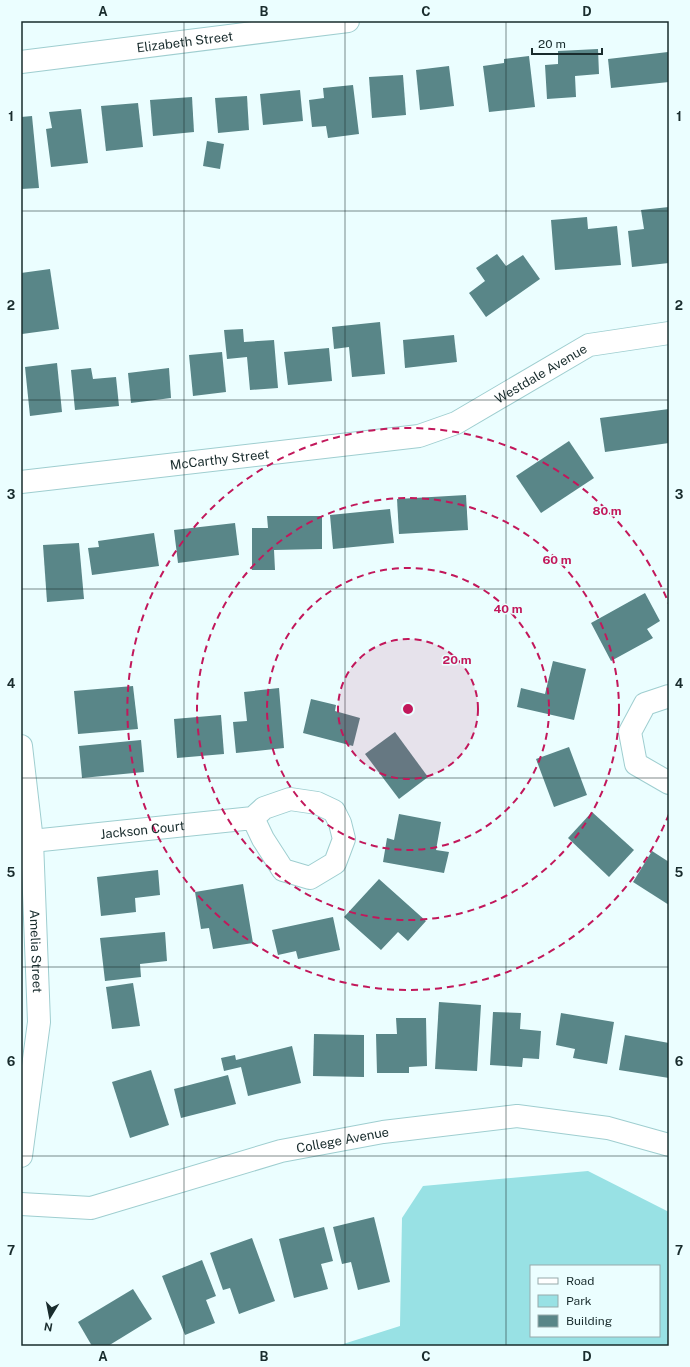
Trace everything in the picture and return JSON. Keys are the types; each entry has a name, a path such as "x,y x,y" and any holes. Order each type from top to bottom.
{"street":[{"name":"Elizabeth Street","path":"21,62 348,21"},
{"name":"Westdale Avenue","path":"419,436 456,423 589,345 669,333"},
{"name":"McCarthy Street","path":"21,482 419,436"},
{"path":"669,696 645,704 630,732 636,764 669,783"},
{"name":"Amelia Street","path":"21,746 32,841 39,1022 21,1156"},
{"name":"Jackson Court","path":"32,841 253,818"},
{"name":"College Avenue","path":"21,1204 91,1208 280,1151 383,1132 517,1116 608,1128 669,1144"}],"green space":[{"path":"588,1171 669,1212 669,1346 337,1346 400,1326 402,1218 423,1186"}],"building":[{"path":"598,49 599,74 575,76 576,97 547,99 545,65 558,64 558,51"},
{"path":"668,52 669,82 611,88 608,59"},
{"path":"529,56 535,107 489,112 483,66 504,63 504,59"},
{"path":"449,66 454,106 420,110 416,70"},
{"path":"403,75 406,115 372,118 369,77"},
{"path":"353,85 359,134 328,138 326,126 312,127 309,100 324,98 323,88"},
{"path":"300,90 303,121 263,125 260,94"},
{"path":"247,96 249,130 218,133 215,98"},
{"path":"192,97 194,132 153,136 150,100"},
{"path":"138,103 143,147 106,151 101,106"},
{"path":"81,109 88,163 51,167 46,129 52,128 49,112"},
{"path":"32,116 39,188 21,189 21,117"},
{"path":"207,141 224,144 220,169 203,166"},
{"path":"669,207 669,263 632,267 628,231 644,229 641,210"},
{"path":"587,217 588,229 617,226 621,265 555,270 551,220"},
{"path":"497,254 506,266 523,255 540,279 486,317 469,293 485,281 476,268"},
{"path":"50,269 59,329 22,334 21,273"},
{"path":"380,322 385,374 352,377 349,347 334,349 332,327"},
{"path":"243,329 244,342 274,340 278,388 250,390 247,357 227,359 224,330"},
{"path":"454,335 457,362 405,368 403,340"},
{"path":"329,348 332,381 288,385 284,352"},
{"path":"222,352 226,392 193,396 189,355"},
{"path":"57,363 62,412 30,416 25,367"},
{"path":"91,368 93,379 116,377 119,406 75,410 71,370"},
{"path":"169,368 171,398 131,403 128,373"},
{"path":"669,409 669,443 605,452 600,418"},
{"path":"569,441 594,478 541,513 516,476"},
{"path":"466,495 468,530 399,534 397,499"},
{"path":"390,509 394,543 333,549 330,515"},
{"path":"267,516 322,516 322,549 274,550 275,570 252,570 252,528 268,528"},
{"path":"235,523 239,555 178,563 174,530"},
{"path":"154,533 159,566 92,575 88,548 99,547 98,541"},
{"path":"79,543 84,599 47,602 43,545"},
{"path":"645,593 660,621 647,629 653,638 611,661 591,623"},
{"path":"553,661 586,669 574,720 517,707 521,688 545,694"},
{"path":"133,686 138,729 78,734 74,691"},
{"path":"279,688 284,748 236,753 233,722 247,721 244,692"},
{"path":"311,699 336,705 335,711 360,718 353,746 303,733"},
{"path":"221,715 224,754 177,758 174,719"},
{"path":"395,732 428,777 399,799 365,754"},
{"path":"141,740 144,772 82,778 79,746"},
{"path":"569,747 587,795 554,807 536,759"},
{"path":"592,812 634,850 609,877 568,838"},
{"path":"399,814 441,822 436,850 449,852 444,873 383,862 387,838 394,840"},
{"path":"652,851 669,862 669,905 633,882"},
{"path":"158,870 160,895 135,898 136,912 101,916 97,877"},
{"path":"379,879 426,921 408,941 398,932 381,950 344,917"},
{"path":"243,884 253,943 213,949 209,928 201,929 195,892"},
{"path":"333,917 340,950 298,959 296,951 278,955 272,930"},
{"path":"165,932 167,961 140,964 141,977 105,981 100,938"},
{"path":"133,983 140,1026 112,1029 106,987"},
{"path":"439,1002 481,1005 477,1071 435,1069"},
{"path":"493,1012 521,1013 520,1029 541,1031 539,1059 523,1058 522,1067 490,1065"},
{"path":"561,1013 614,1022 607,1064 573,1058 575,1049 556,1045"},
{"path":"396,1018 426,1018 427,1066 409,1067 409,1073 377,1073 376,1034 397,1034"},
{"path":"314,1034 364,1035 364,1077 313,1076"},
{"path":"625,1035 669,1043 669,1078 619,1070"},
{"path":"292,1046 301,1083 248,1096 241,1067 224,1071 221,1058 235,1055 236,1060"},
{"path":"151,1070 169,1125 130,1138 112,1082"},
{"path":"228,1075 236,1104 181,1118 174,1089"},
{"path":"374,1217 390,1282 358,1290 351,1262 342,1264 333,1227"},
{"path":"324,1227 333,1261 321,1264 328,1289 294,1298 279,1239"},
{"path":"252,1238 275,1301 239,1314 230,1288 223,1290 210,1253"},
{"path":"202,1260 216,1296 206,1300 215,1323 185,1335 162,1276"},
{"path":"133,1289 152,1319 108,1346 92,1346 78,1322"}]}
